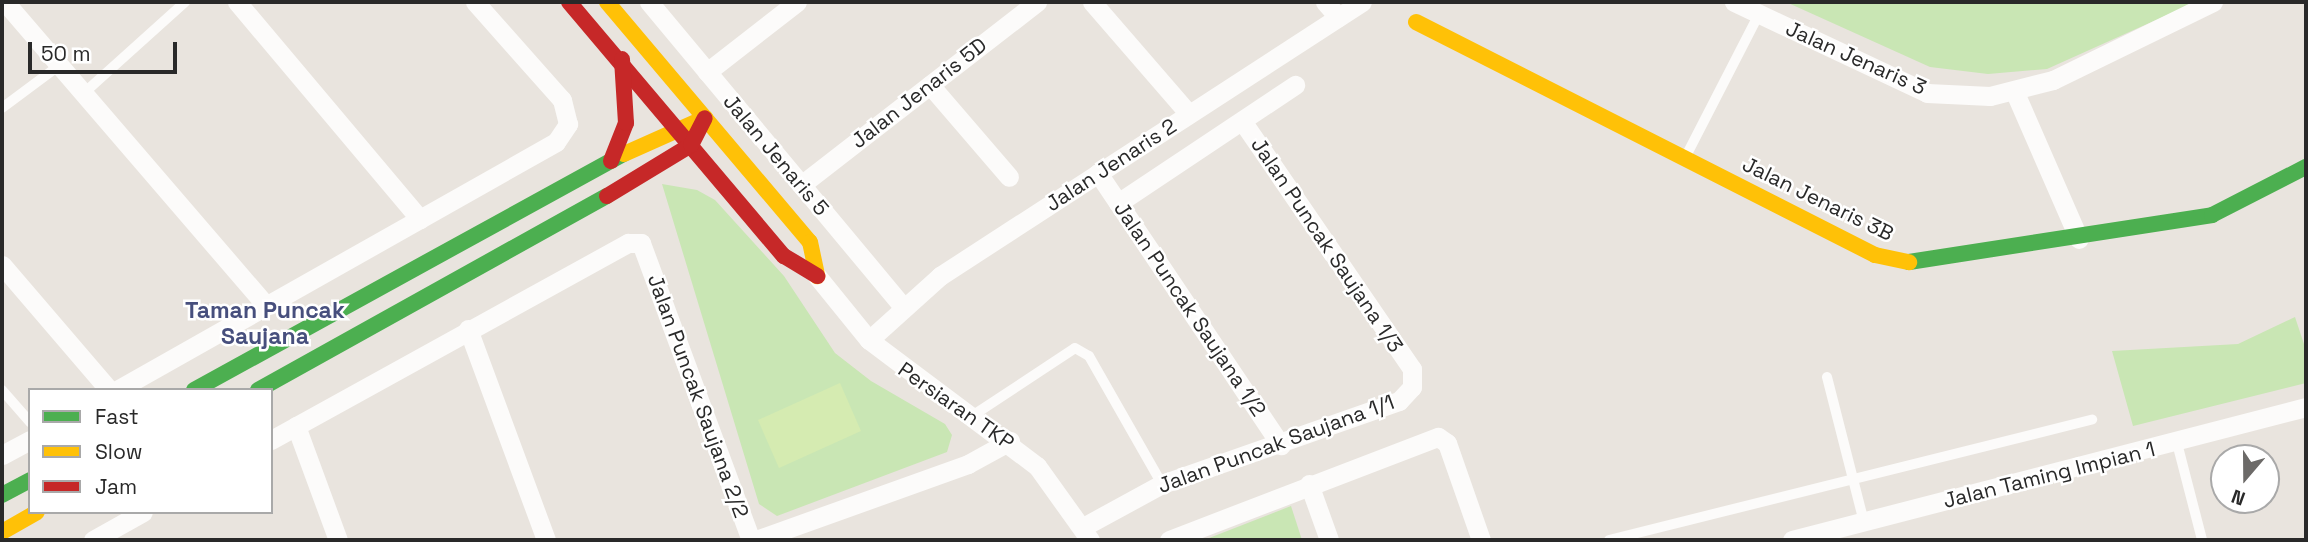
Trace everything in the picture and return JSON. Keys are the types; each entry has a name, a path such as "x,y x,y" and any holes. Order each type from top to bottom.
{"street":[{"path":"5,2 266,305"},
{"path":"237,2 420,219"},
{"path":"121,388 556,142 568,124 562,100 475,2"},
{"name":"Persiaran TKP","path":"569,2 621,58 785,256 817,276 869,340 1010,441 1087,533"},
{"name":"Persiaran TKP","path":"607,2 810,242 817,276"},
{"name":"Jalan Jenaris 5","path":"649,2 903,307"},
{"path":"707,72 797,2"},
{"name":"Jalan Jenaris 5D","path":"801,185 1037,2"},
{"path":"1092,2 1189,114"},
{"path":"1325,2 1338,18"},
{"name":"Jalan Jenaris 2","path":"869,340 903,307 1098,173 1362,2"},
{"name":"Jalan Jenaris 3","path":"1734,2 1927,93 2016,95 2213,2"},
{"name":"Jalan Jenaris 3B","path":"1416,22 1686,156 1875,255 1906,262 2079,239 2212,215 2306,167"},
{"path":"611,161 626,123 621,58"},
{"path":"930,85 1010,177"},
{"path":"1118,203 1295,85"},
{"path":"2016,95 2079,239"},
{"path":"198,388 676,126 705,118"},
{"path":"262,388 632,183 691,145 705,118"},
{"name":"Jalan Puncak Saujana 1/3","path":"1243,122 1412,369"},
{"name":"Jalan Puncak Saujana 1/2","path":"1098,173 1281,445"},
{"path":"632,183 688,174 724,185"},
{"name":"Jalan Puncak Saujana 2/2","path":"468,329 628,243 641,243 754,540"},
{"path":"2,265 107,388"},
{"path":"273,439 468,329 546,540"},
{"name":"Jalan Puncak Saujana 1/1","path":"1087,533 1162,484 1281,445 1399,401 1412,387 1412,369"},
{"name":"Jalan Taming Impian 1","path":"1792,540 2177,443 2306,407"},
{"path":"296,426 338,540"},
{"path":"1169,540 1426,438 1447,443 1481,540"},
{"path":"2,455 28,441"},
{"path":"754,540 968,464 1010,441"},
{"path":"2,495 28,481"},
{"path":"1309,484 1329,540"},
{"path":"2,532 34,514"},
{"path":"93,540 134,525"}],"lane":[{"path":"84,93 185,2"},
{"path":"1686,156 1759,14"},
{"path":"2,108 60,65"},
{"path":"972,416 1075,348 1088,356 1162,484"},
{"path":"1827,377 1864,522"},
{"path":"2,390 28,420"},
{"path":"1609,540 2092,420"},
{"path":"2177,443 2202,540"}],"green space":[{"path":"1786,2 2196,2 2047,69 1988,74 1930,67"},
{"path":"662,184 697,190 715,200 784,276 835,353 871,381 945,424 952,435 947,452 777,516 759,504"},
{"path":"2295,317 2306,350 2306,383 2133,426 2112,351 2238,344"},
{"path":"840,383 861,431 779,468 758,420"},
{"path":"1291,506 1302,540 1204,540"}],"traffic: fast":[{"path":"198,388 624,154"},
{"path":"1909,262 2212,215 2306,167"},
{"path":"262,388 607,196"},
{"path":"2,495 28,481"}],"traffic: slow":[{"path":"607,2 810,242 817,276"},
{"path":"1416,22 1875,255 1909,262"},
{"path":"624,154 705,118"},
{"path":"2,532 34,514"}],"traffic: jam":[{"path":"569,2 784,256 817,276"},
{"path":"611,161 626,123 622,59"},
{"path":"607,196 691,145 705,118"}],"district":[{"name":"Taman Puncak Saujana","path":"265,323"}]}
